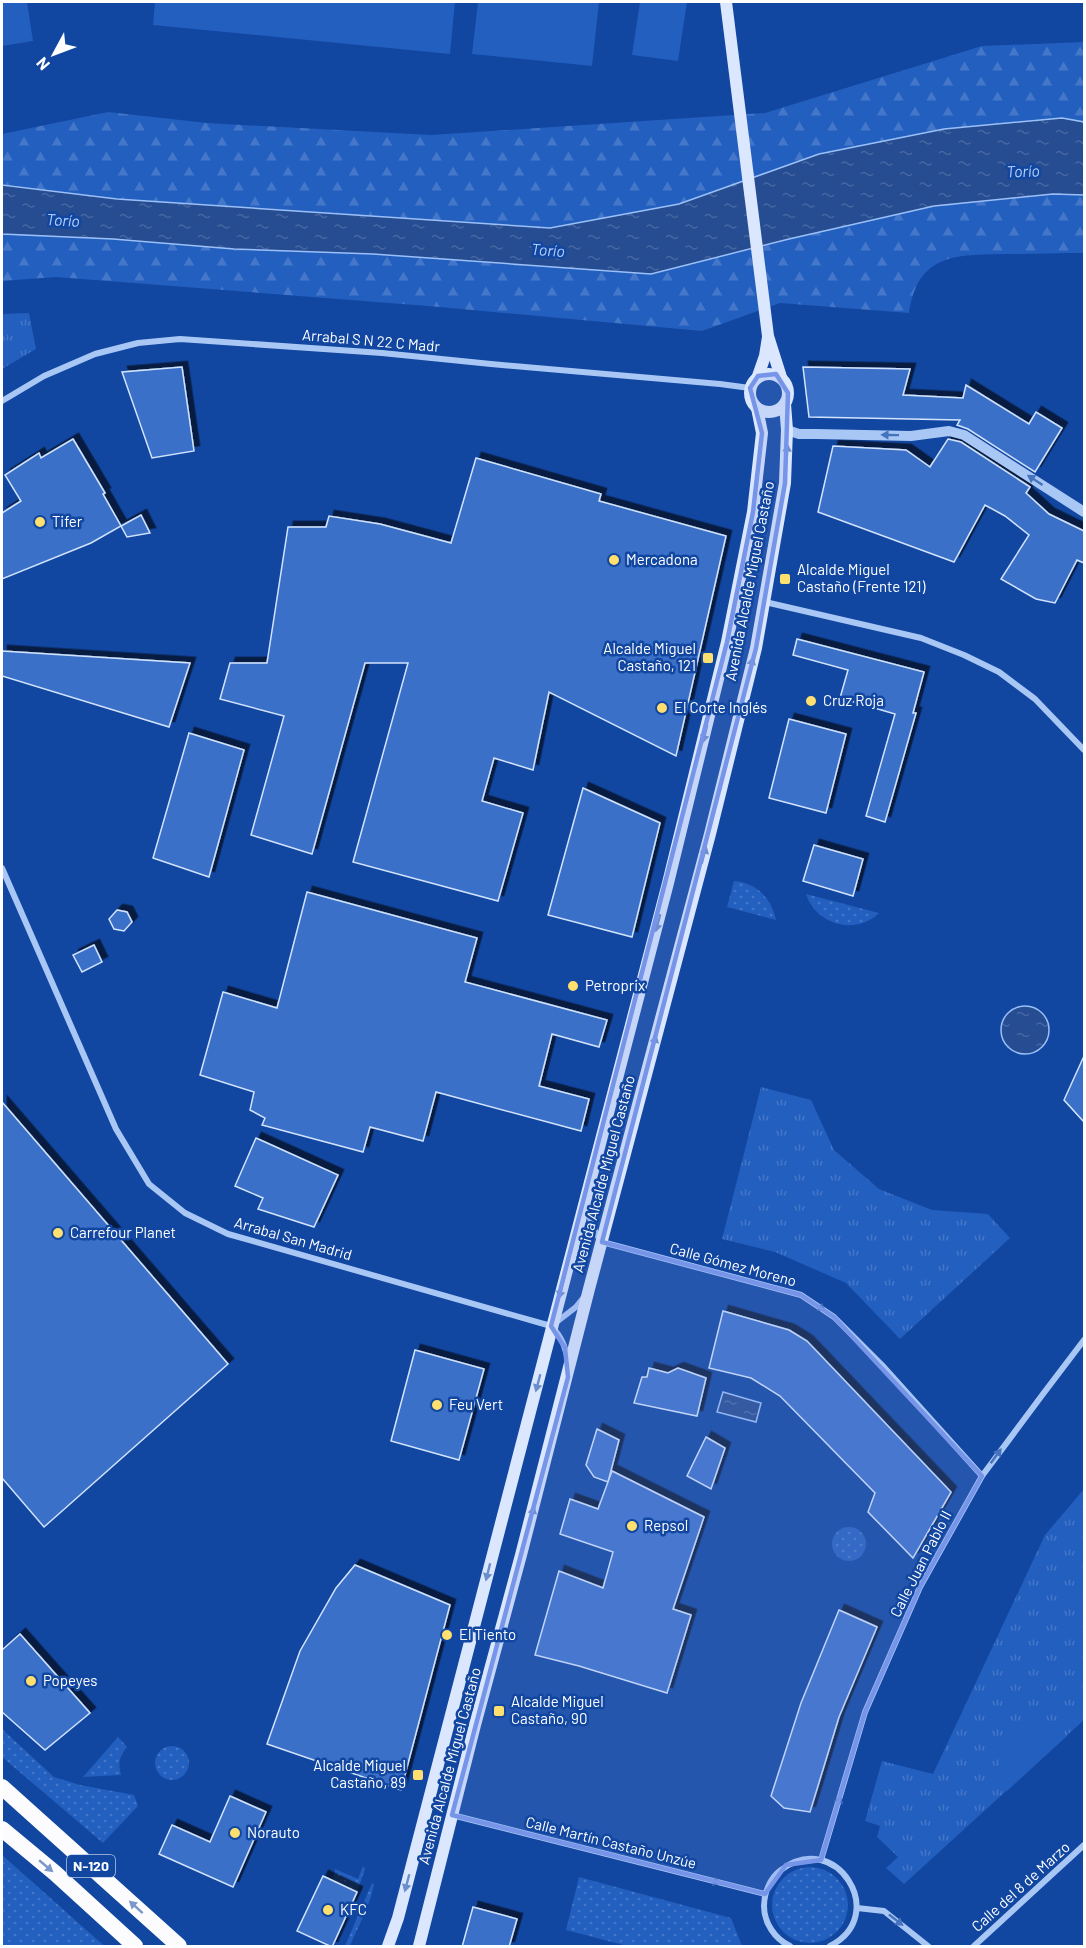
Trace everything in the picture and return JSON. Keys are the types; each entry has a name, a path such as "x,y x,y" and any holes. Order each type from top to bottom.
{"highway":[{"name":"N-120","path":"2,1787 179,1947"},
{"name":"N-120","path":"2,1829 135,1947"}],"main road":[{"path":"726,2 768,336 781,377 788,387 784,404 775,411 763,411 757,408 751,399 750,388 764,362 768,336"},
{"path":"758,376 770,373 781,377"},
{"name":"Avenida Alcalde Miguel Castaño","path":"419,1947 756,648 785,483 787,430 784,404"},
{"name":"Avenida Alcalde Miguel Castaño","path":"388,1947 398,1918 541,1371 728,642 753,512 762,434 757,408"}],"street":[{"name":"Arrabal S N 22 C Madr","path":"2,401 44,376 95,354 138,343 180,339 382,353 750,388"},
{"path":"787,430 799,434 911,436 949,431 964,435 1084,512"},
{"path":"765,602 921,638 964,655 999,672 1035,699 1084,750"},
{"name":"Arrabal San Madrid","path":"2,868 116,1129 149,1184 185,1213 228,1234 551,1326"},
{"path":"587,1193 588,1216 593,1232 602,1242"},
{"name":"Calle Gómez Moreno","path":"602,1242 801,1295 834,1317 882,1365 982,1476"},
{"path":"570,1368 559,1334 551,1326 576,1307 589,1289"},
{"name":"Calle Juan Pablo II","path":"821,1860 865,1712 920,1587 982,1476 1084,1340"},
{"name":"Calle Martín Castaño Unzúe","path":"452,1815 765,1894"},
{"name":"Calle del 8 de Marzo","path":"974,1947 1084,1845"},
{"path":"790,1947 770,1928 764,1906 765,1894 770,1882 786,1865 809,1859 821,1860 834,1865 851,1883 855,1895 857,1908 854,1922 847,1933 830,1947"},
{"path":"857,1908 884,1911 928,1947"}],"highlighted area":[{"path":"776,374 788,393 785,483 756,648 602,1242 801,1295 834,1317 982,1476 920,1587 865,1712 821,1860 786,1865 765,1894 452,1815 568,1377 565,1348 551,1326 727,642 753,512 762,433 750,388 758,376"}],"green space":[{"path":"2,2 27,2 33,41 2,46"},
{"path":"155,2 455,2 450,54 153,25"},
{"path":"478,2 599,2 592,66 472,54"},
{"path":"640,2 687,2 678,61 632,55"},
{"path":"1084,42 1084,253 971,255 942,261 930,268 921,279 914,293 909,313 780,303 702,331 428,306 56,277 2,281 2,134 108,112 207,123 431,135 765,113 982,46"},
{"path":"29,313 36,349 2,369 2,314"},
{"path":"734,881 750,885 762,893 771,905 776,920 727,907"},
{"path":"806,894 879,913 859,924 838,924 818,913"},
{"path":"761,1087 811,1100 834,1150 879,1189 932,1210 988,1214 1010,1238 900,1339 846,1283 775,1252 722,1239"},
{"path":"1084,1489 1084,1720 904,1884 886,1868 898,1857 877,1837 880,1826 865,1821 882,1761 933,1774 1045,1535"},
{"path":"849,1527 861,1532 866,1544 861,1556 849,1561 837,1556 832,1544 837,1532"},
{"path":"1045,1726 1067,1736 1007,1791 1001,1779 999,1767 1005,1747 1021,1732"},
{"path":"2,1729 54,1777 80,1785 134,1795 138,1806 103,1843 2,1757"},
{"path":"118,1737 127,1747 120,1760 121,1775 83,1777"},
{"path":"172,1746 184,1751 189,1763 184,1775 172,1780 160,1775 155,1763 160,1751"},
{"path":"2,1855 101,1943 105,1946 2,1946"},
{"path":"363,1866 365,1869 357,1892 333,1879 335,1869 358,1879"},
{"path":"810,1867 824,1870 837,1878 845,1891 848,1905 845,1919 837,1932 824,1940 810,1943 796,1940 783,1932 775,1919 772,1905 775,1891 783,1878 796,1870"},
{"path":"579,1877 731,1918 742,1946 627,1946 566,1930"},
{"path":"372,1883 374,1884 364,1916 350,1946 345,1946"}],"water":[{"name":"Torío","path":"1062,118 1084,122 1084,195 1053,194 934,206 651,274 373,254 234,249 113,239 2,234 2,185 117,199 550,228 679,204 819,154 944,129"},
{"path":"1020,1006 1030,1006 1042,1013 1049,1025 1049,1035 1042,1047 1030,1054 1020,1054 1005,1043 1001,1035 1001,1025 1012,1010"},
{"path":"723,1392 761,1403 756,1422 717,1412"}],"building":[{"path":"182,367 194,451 152,458 122,372"},
{"path":"803,367 910,369 903,395 963,398 966,385 1029,424 1036,412 1062,428 1035,472 968,429 957,425 960,420 809,417"},
{"name":"Tifer","path":"73,439 105,493 103,494 121,526 91,543 2,579 2,513 21,501 5,475 39,453 41,458"},
{"path":"948,439 961,442 1030,487 1026,493 1049,514 1084,531 1084,563 1077,560 1055,603 1036,599 1001,579 1029,535 1005,516 985,505 954,562 818,512 833,446 906,450 930,467"},
{"path":"476,458 601,494 599,501 726,536 676,756 549,692 533,770 494,758 482,801 523,813 498,901 353,862 408,663 365,663 312,854 251,835 284,716 220,699 230,663 267,663 288,527 326,527 329,516 380,524 451,543"},
{"path":"141,515 150,533 127,537 121,526"},
{"path":"797,639 924,672 913,713 916,713 885,822 866,816 895,714 840,698 848,670 793,655"},
{"path":"2,651 190,663 169,727 2,676"},
{"path":"789,719 846,734 826,813 769,798"},
{"path":"189,733 244,750 209,877 153,858"},
{"path":"583,788 660,823 632,937 548,915"},
{"path":"814,845 863,859 853,896 803,881"},
{"path":"307,892 477,938 465,982 607,1020 599,1047 552,1034 539,1086 589,1099 581,1131 436,1092 423,1141 370,1127 363,1152 262,1125 265,1118 250,1110 254,1092 200,1075 223,992 277,1008"},
{"path":"117,910 127,912 132,922 124,931 114,929 109,919"},
{"path":"94,945 102,962 82,972 73,955"},
{"path":"1084,1056 1084,1122 1064,1100"},
{"name":"Carrefour Planet","path":"2,1102 228,1364 44,1527 2,1478"},
{"path":"256,1138 338,1175 314,1227 258,1209 263,1198 235,1186"},
{"path":"723,1311 789,1330 807,1341 951,1492 913,1558 868,1512 875,1493 780,1396 751,1378 709,1368"},
{"name":"Feu Vert","path":"415,1350 484,1369 459,1460 391,1441"},
{"path":"649,1368 668,1373 678,1368 706,1378 697,1416 634,1403 642,1377 647,1377"},
{"path":"597,1429 619,1440 608,1482 594,1477 586,1465"},
{"path":"706,1437 725,1448 711,1489 687,1476"},
{"path":"612,1471 704,1517 673,1609 691,1615 667,1693 535,1655 559,1571 603,1588 613,1552 560,1534 570,1499 598,1509"},
{"path":"355,1565 450,1605 401,1790 267,1744 300,1651 336,1588"},
{"path":"839,1610 877,1627 839,1717 810,1812 784,1808 771,1796 801,1703"},
{"name":"Popeyes","path":"20,1634 90,1713 45,1750 2,1712 2,1650"},
{"name":"Norauto","path":"230,1796 266,1812 233,1887 159,1854 172,1825 210,1842"},
{"path":"323,1876 357,1892 332,1947 297,1931"},
{"path":"473,1907 517,1919 509,1947 462,1947"}],"place":[{"name":"Tifer","path":"40,522"},
{"name":"Mercadona","path":"614,560"},
{"name":"Alcalde Miguel Castaño (Frente 121)","path":"785,579"},
{"name":"Alcalde Miguel Castaño, 121","path":"708,658"},
{"name":"Cruz Roja","path":"811,701"},
{"name":"El Corte Inglés","path":"662,708"},
{"name":"Petroprix","path":"573,986"},
{"name":"Carrefour Planet","path":"58,1233"},
{"name":"Feu Vert","path":"437,1405"},
{"name":"Repsol","path":"632,1526"},
{"name":"El Tiento","path":"447,1635"},
{"name":"Popeyes","path":"31,1681"},
{"name":"Alcalde Miguel Castaño, 90","path":"499,1711"},
{"name":"Alcalde Miguel Castaño, 89","path":"418,1775"},
{"name":"Norauto","path":"235,1833"},
{"name":"KFC","path":"328,1910"}]}
